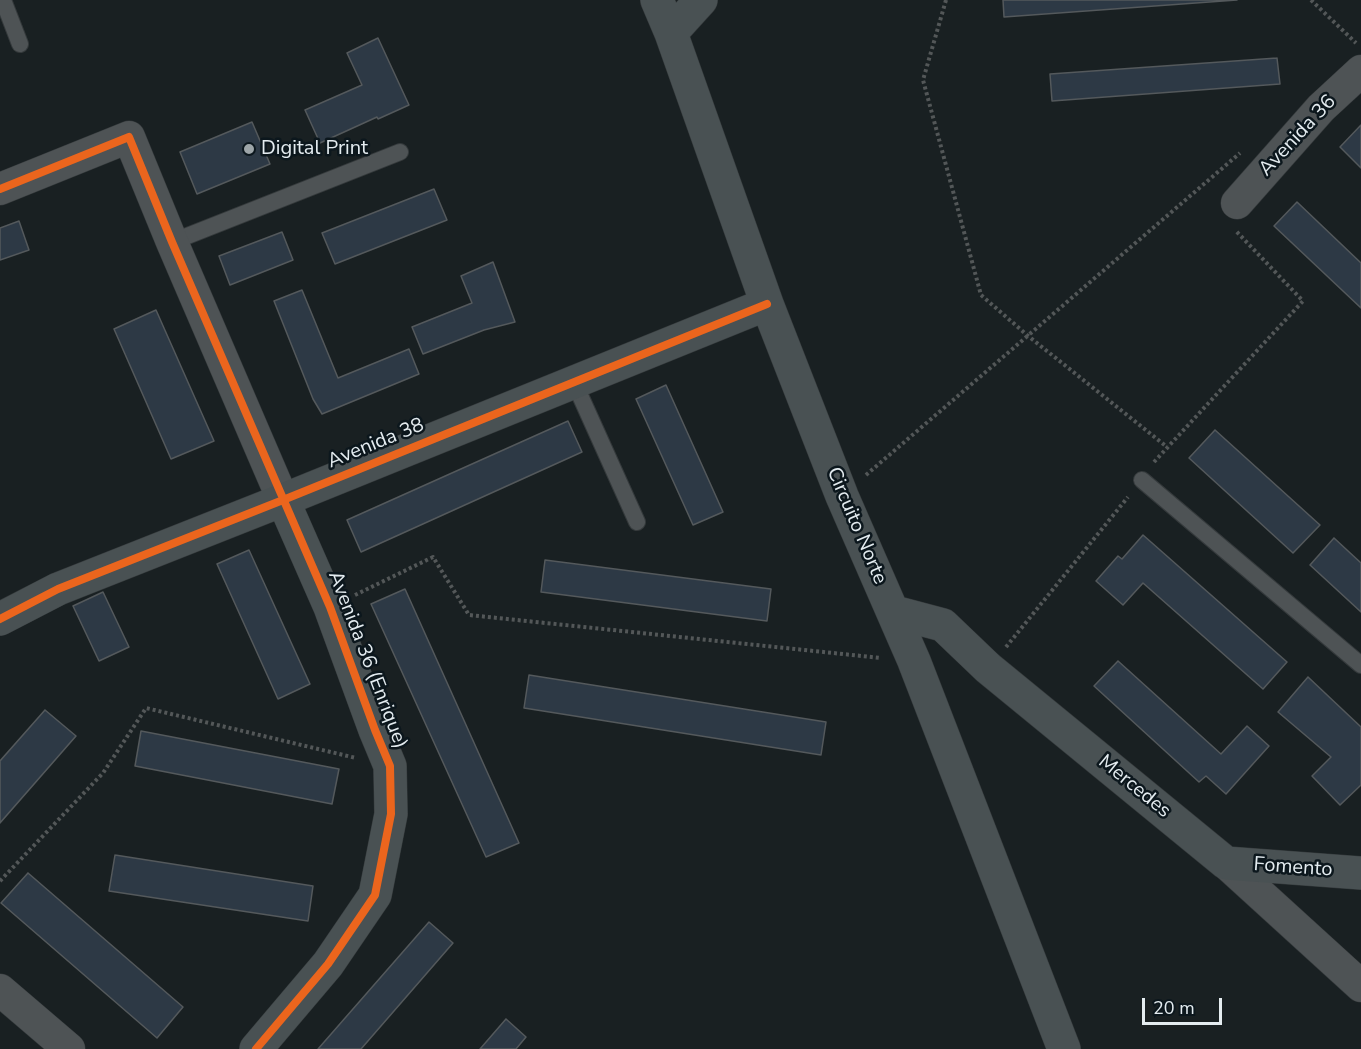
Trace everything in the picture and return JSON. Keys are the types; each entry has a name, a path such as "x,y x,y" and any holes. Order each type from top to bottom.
{"street":[{"name":"Circuito Norte","path":"657,0 671,33 766,304 842,496 914,662 1057,1045"},
{"path":"671,33 701,0"},
{"name":"Avenida 36","path":"1237,203 1321,108 1361,71"},
{"path":"0,189 129,137 284,500"},
{"name":"Avenida 38","path":"0,619 58,589 284,500 766,304"},
{"name":"Avenida 36 (Enrique)","path":"256,1049 328,964 375,895 391,814 390,766 330,607 284,500"},
{"name":"Mercedes","path":"894,612 943,626 988,668 1226,863 1361,986"},
{"name":"Fomento","path":"1226,863 1358,869"},
{"path":"0,990 69,1049"}],"lane":[{"path":"3,0 21,44"},
{"path":"172,242 400,152"},
{"path":"574,382 636,522"},
{"path":"1142,480 1361,665"}],"path":[{"path":"946,0 923,80 981,295 1027,335 1167,447"},
{"path":"1311,0 1361,48"},
{"path":"842,496 1242,151"},
{"path":"988,668 1142,480 1146,471 1303,301 1225,219 1237,203"},
{"path":"330,607 432,557 469,615 914,662"},
{"path":"0,881 103,773 146,708 390,766"}],"building":[{"path":"1003,0 1237,0 1004,17"},
{"path":"378,38 409,105 320,143 305,110 362,85 347,53"},
{"path":"1277,58 1280,84 1052,101 1050,74"},
{"path":"252,122 270,164 197,194 180,152"},
{"path":"1361,125 1361,168 1340,147"},
{"path":"434,189 447,220 335,264 322,233"},
{"path":"1297,202 1361,263 1361,308 1274,226"},
{"path":"19,221 29,250 0,260 0,228"},
{"path":"282,232 293,260 230,285 219,256"},
{"path":"493,262 515,322 484,330 423,354 412,327 472,303 461,276"},
{"path":"302,290 338,378 409,349 419,374 322,414 313,399 274,301"},
{"path":"156,310 214,441 171,459 114,329"},
{"path":"666,385 723,512 693,525 636,399"},
{"path":"568,421 582,452 361,552 347,520"},
{"path":"1215,430 1320,525 1293,553 1189,458"},
{"path":"1143,535 1287,662 1263,689 1143,583 1123,605 1096,581 1118,556 1122,559"},
{"path":"1334,538 1361,563 1361,612 1310,565"},
{"path":"249,550 310,684 278,699 217,564"},
{"path":"545,560 771,589 767,621 541,592"},
{"path":"405,589 519,843 486,857 371,604"},
{"path":"103,592 129,647 99,661 73,606"},
{"path":"1118,661 1221,754 1247,726 1269,746 1226,794 1206,776 1199,782 1094,686"},
{"path":"529,675 826,722 821,755 524,708"},
{"path":"1308,677 1361,727 1361,785 1340,805 1312,776 1331,757 1278,712"},
{"path":"45,710 76,736 0,823 0,761"},
{"path":"141,731 339,769 332,804 135,766"},
{"path":"115,855 313,886 308,921 109,891"},
{"path":"28,873 183,1007 157,1038 1,903"},
{"path":"429,922 453,943 361,1049 318,1049"},
{"path":"506,1019 526,1037 516,1049 480,1049"}],"cycle path":[{"path":"0,189 129,137 330,607 390,766 391,814 375,895 328,964 256,1049"},
{"path":"0,619 58,589 767,304"}],"place":[{"name":"Digital Print","path":"249,149"}]}
